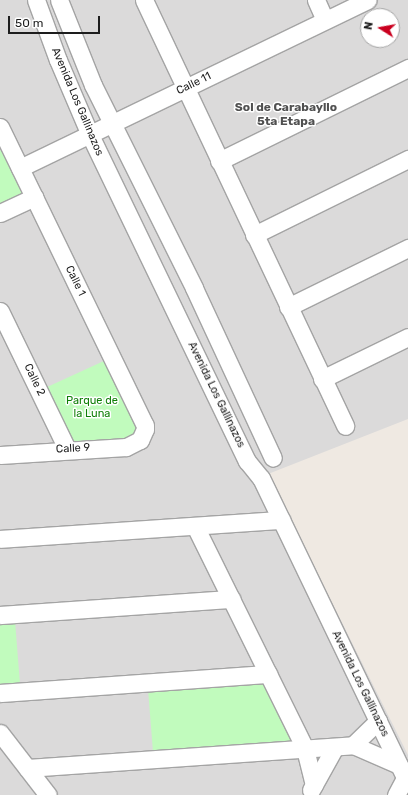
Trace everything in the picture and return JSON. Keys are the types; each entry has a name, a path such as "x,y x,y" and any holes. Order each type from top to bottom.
{"street":[{"name":"Avenida Los Gallinazos","path":"36,0 58,60 90,134 247,461 261,478 404,775"},
{"path":"59,0 79,53 112,124 194,288 274,458"},
{"path":"144,0 184,88 345,426"},
{"path":"316,0 325,20"},
{"name":"Calle 11","path":"20,168 368,0"},
{"path":"219,161 408,68"},
{"name":"Calle 1","path":"2,137 34,196 145,425 143,435"},
{"path":"254,234 408,159"},
{"path":"0,213 34,196"},
{"path":"288,307 408,248"},
{"name":"Calle 2","path":"0,310 68,449"},
{"path":"322,379 408,337"},
{"name":"Calle 9","path":"0,455 68,449 126,447 135,444 143,435"},
{"path":"0,539 281,520"},
{"path":"195,526 305,749 311,790"},
{"path":"0,615 231,599"},
{"path":"0,693 268,674"},
{"path":"353,746 378,721"},
{"path":"0,733 48,795"},
{"path":"27,768 353,746 404,775 396,795"},
{"path":"311,790 335,747"}],"shaded area":[{"path":"0,0 408,0 408,419 268,474 408,755 408,795 0,795"}],"green space":[{"path":"1,150 23,195 0,206 0,151"},
{"name":"Parque de la Luna","path":"106,360 137,429 133,437 123,440 71,443 45,388"},
{"path":"15,621 20,684 0,686 0,623"},
{"path":"264,681 293,742 153,752 148,689"}],"district":[{"name":"Sol de Carabayllo 5ta Etapa","path":"286,115"}]}
